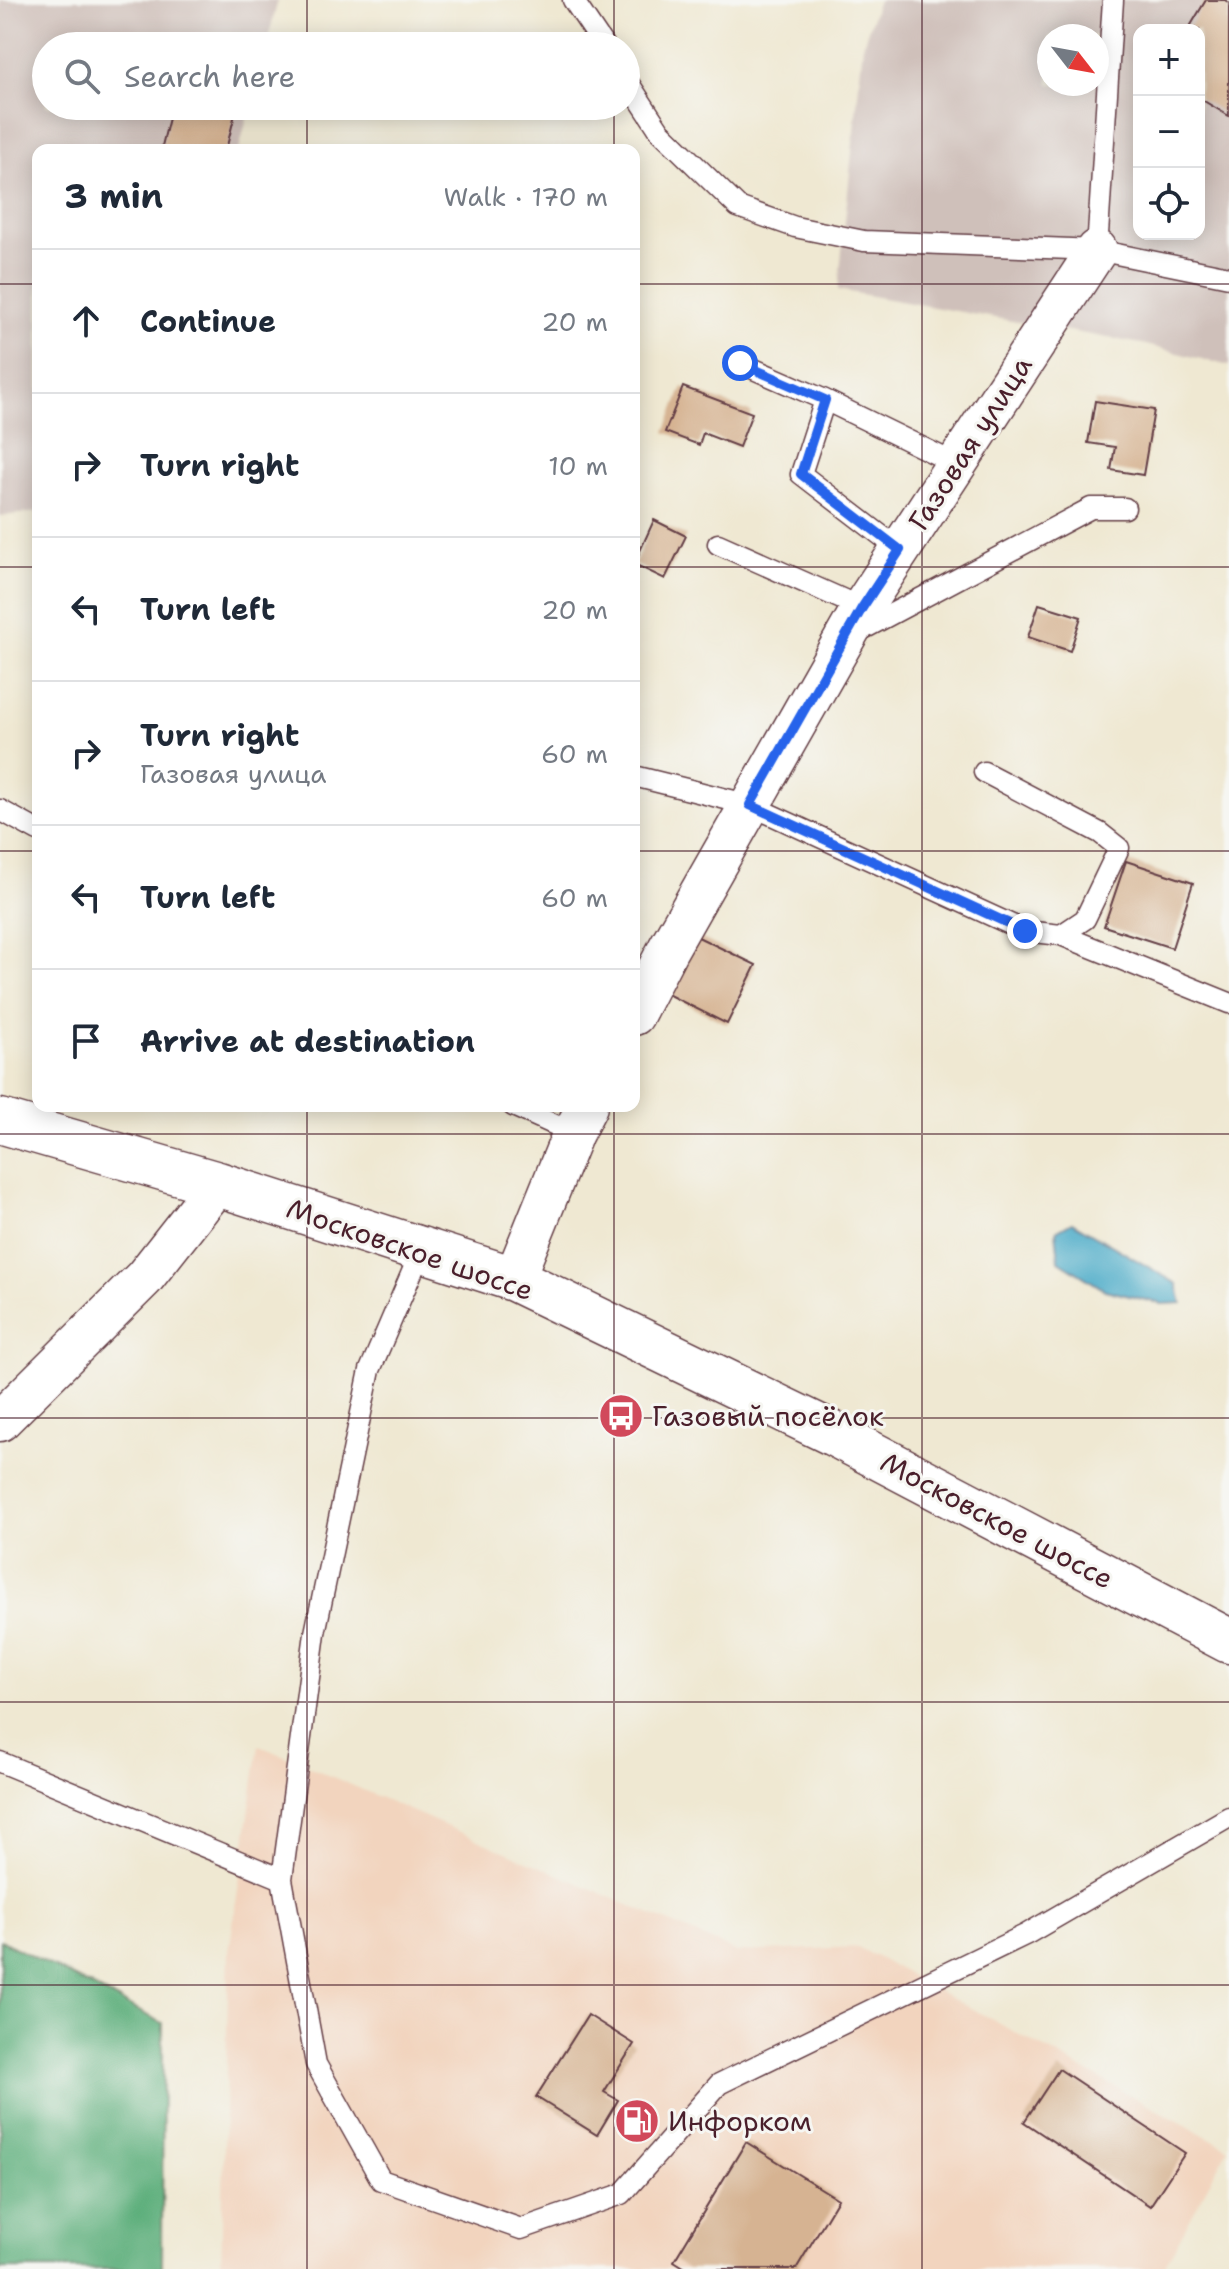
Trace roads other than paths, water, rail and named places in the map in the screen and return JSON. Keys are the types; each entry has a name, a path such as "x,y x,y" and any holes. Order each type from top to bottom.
{"highway":[{"name":"Московское шоссе","path":"0,1121 218,1184 514,1279 832,1433 1229,1641"}],"street":[{"name":"Газовая улица","path":"640,1003 853,624 1097,250"},
{"path":"514,1279 580,1120"},
{"path":"0,1421 144,1278 218,1184"}],"lane":[{"path":"573,0 595,32"},
{"path":"1097,250 1113,0"},
{"path":"640,100 660,131 738,207 795,227 864,241 1097,250 1229,277"},
{"path":"740,363 825,400 956,464"},
{"path":"825,400 801,474 900,550"},
{"path":"718,544 853,624 1091,508 1125,508"},
{"path":"984,772 1100,833 1119,848 1085,919 1061,935"},
{"path":"640,778 750,805 1025,931 1061,935 1229,1003"},
{"path":"0,810 32,828"},
{"path":"542,1112 580,1120"},
{"path":"422,1249 370,1370 315,1633 282,1879 316,2064 381,2180 521,2229 622,2194 719,2084 1027,1934 1229,1817"},
{"path":"0,1762 282,1879"}],"water":[{"path":"1072,1222 1177,1284 1182,1303 1162,1304 1105,1290 1059,1261 1056,1231"}],"place":[{"name":"Газовый посёлок","path":"621,1416"},
{"name":"Инфорком","path":"637,2121"}]}
